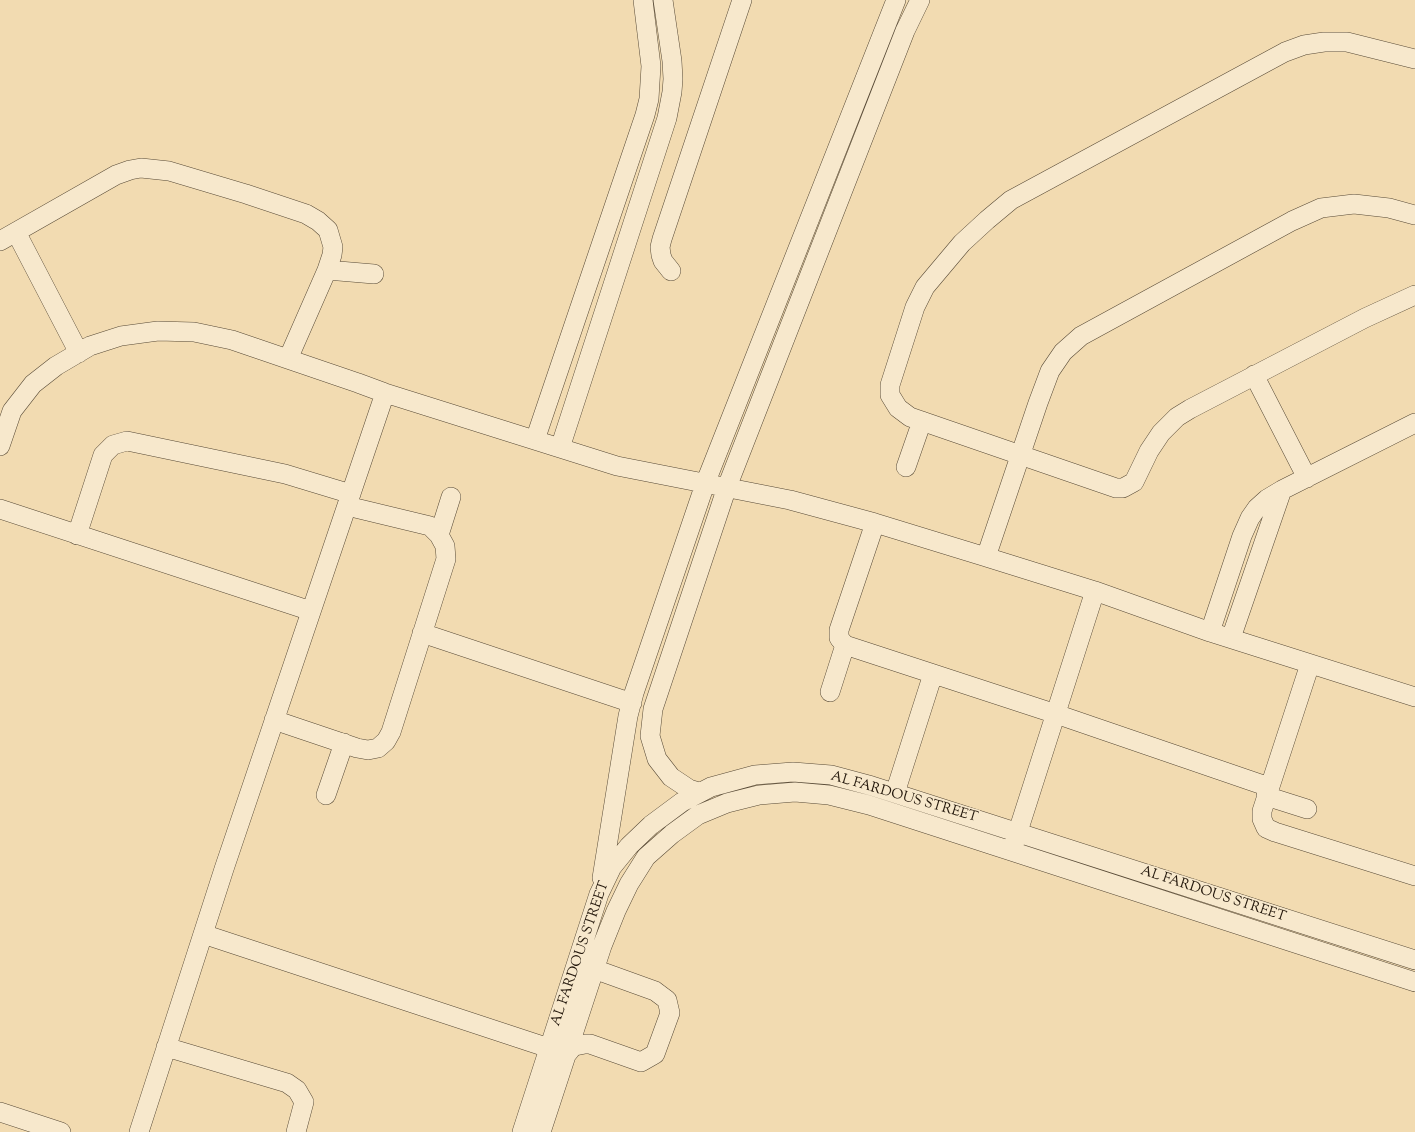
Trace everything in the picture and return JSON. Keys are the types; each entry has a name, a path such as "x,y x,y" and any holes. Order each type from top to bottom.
{"street":[{"path":"535,440 645,115 649,99 651,66 643,0"},
{"path":"560,448 667,118 673,79 672,61 663,0"},
{"path":"670,271 661,255 660,247 662,239 742,0"},
{"path":"599,894 627,723 632,703 705,484 896,0"},
{"path":"699,792 679,784 663,769 657,759 650,736 650,724 653,709 727,487 905,31 920,0"},
{"path":"1415,59 1347,42 1324,42 1285,52 1012,200 962,242 925,287 915,307 890,385 890,394 898,408 910,417 1116,488 1123,488 1134,482 1149,451 1161,433 1177,417 1365,318 1415,295"},
{"path":"79,353 8,237 116,175 130,170 151,169 169,171 300,212 318,221 328,230 333,247 332,255 288,359"},
{"path":"986,557 1020,454 1050,371 1063,352 1081,336 1292,221 1321,208 1354,204 1389,208 1415,215"},
{"path":"326,270 374,274"},
{"path":"0,446 12,411 33,384 56,366 90,346 120,336 158,331 194,332 232,340 385,393 617,466 790,500 875,522 1095,592 1210,632 1415,697"},
{"path":"1254,376 1307,478"},
{"path":"139,1132 274,720 385,393"},
{"path":"906,467 922,421"},
{"path":"1210,632 1242,536 1250,518 1258,508 1267,499 1282,490 1415,423"},
{"path":"77,535 103,455 113,446 127,441 285,474 349,500 430,526 440,534 445,546 446,559 391,732 386,741 378,748 368,750 274,720"},
{"path":"1231,638 1282,490"},
{"path":"440,534 451,497"},
{"path":"0,510 311,610"},
{"path":"875,522 839,630 839,638 845,645 1056,714 1268,791 1308,809"},
{"path":"1012,851 1095,592"},
{"path":"422,633 632,703"},
{"path":"830,692 845,645"},
{"path":"1310,664 1262,810 1262,819 1266,828 1415,876"},
{"path":"895,793 933,674"},
{"path":"326,795 344,743"},
{"name":"AL FARDOUS STREET","path":"522,1132 599,894 612,867 629,846 650,825 682,802 711,787 755,775 793,772 831,775 895,793 1415,960"},
{"name":"AL FARDOUS STREET","path":"541,1132 602,946 629,884 646,857 672,834 698,815 727,803 759,795 795,792 829,795 869,804 1415,982"},
{"path":"203,934 548,1049 567,1054 575,1046 590,1044 641,1062 656,1054 670,1013 667,1000 655,991 594,969"},
{"path":"166,1047 287,1083 297,1090 304,1102 296,1132"},
{"path":"0,1112 62,1132"}]}
